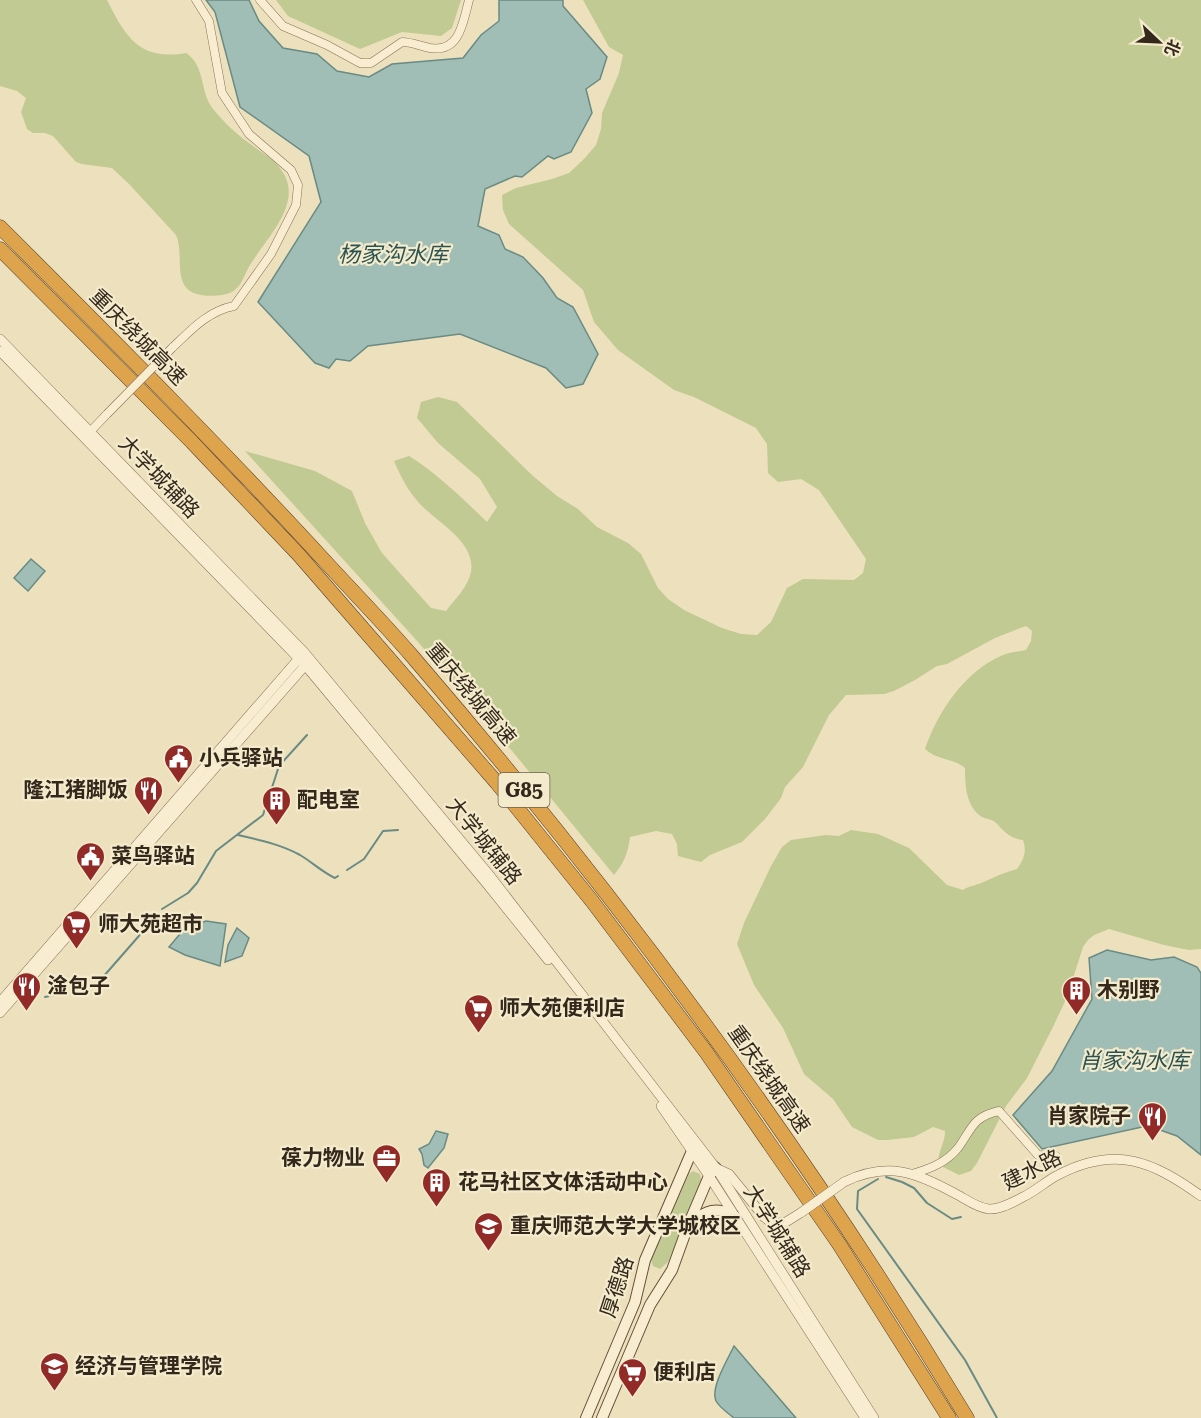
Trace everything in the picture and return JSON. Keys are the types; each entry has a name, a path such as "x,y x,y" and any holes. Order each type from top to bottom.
{"highway":[{"name":"重庆绕城高速","path":"0,227 203,432 309,544 410,654 508,771 604,891 718,1043 852,1236 920,1339 967,1418"},
{"name":"重庆绕城高速","path":"0,249 192,442 299,555 481,765 578,882 726,1081 839,1244 949,1418"}],"main road":[{"path":"692,1151 712,1172"},
{"name":"厚德路","path":"586,1418 635,1302 645,1260 692,1151"},
{"name":"厚德路","path":"602,1418 650,1305 672,1270 689,1223 712,1172"},
{"path":"689,1223 700,1215 716,1209 736,1217"}],"street":[{"path":"88,435 172,348 207,316 223,308 234,306 271,254 296,205 298,185 291,170 249,134 222,93 209,21 196,0"},
{"path":"260,0 283,26 327,45 360,63 371,63 402,42 431,48 444,48 454,42 460,31 469,0"},
{"name":"大学城辅路","path":"0,339 88,435 304,658 498,886 712,1172 874,1418"},
{"name":"大学城辅路","path":"0,351 88,435"},
{"path":"0,1002 304,658"},
{"path":"0,1013 304,658"},
{"name":"大学城辅路","path":"304,658 645,1083 692,1151"},
{"path":"912,1174 944,1161 957,1149 976,1120 988,1113 999,1111 1038,1155 1056,1156"},
{"name":"建水路","path":"712,1172 729,1174 764,1217 773,1224 786,1222 844,1182 862,1173 878,1171 896,1170 927,1179 988,1209 997,1208 1031,1193 1057,1176 1075,1168 1106,1159 1127,1160 1153,1166 1201,1196"},
{"name":"大学城辅路","path":"712,1172 736,1217 865,1418"}],"green space":[{"path":"0,0 107,0 128,36 136,44 157,53 170,55 186,53 192,58 200,72 213,109 239,136 276,164 287,181 289,192 283,215 235,290 210,296 189,290 181,277 176,235 129,184 112,168 76,162 53,136 33,133 27,129 21,112 26,98 17,91 0,86"},
{"path":"276,0 461,0 452,28 441,36 402,32 360,49 288,16"},
{"path":"583,0 1201,0 1201,949 1189,950 1164,945 1109,929 1088,940 1083,947 1067,997 1027,1078 1006,1106 977,1163 971,1171 959,1175 943,1167 938,1161 945,1131 933,1127 914,1137 878,1140 852,1127 833,1099 804,1074 783,1028 754,985 737,944 744,923 771,866 782,847 791,840 826,835 839,836 851,830 878,834 909,848 947,885 963,890 1017,869 1024,855 1023,840 1011,836 995,822 977,813 967,795 965,768 925,749 945,707 965,682 989,662 1006,654 1026,650 1031,641 1032,631 1026,626 995,638 947,664 937,666 894,691 884,694 846,695 829,715 803,767 785,787 781,798 765,819 742,842 710,855 701,862 678,856 677,844 672,834 656,831 630,837 625,858 614,875 513,752 418,642 245,451 315,471 352,491 365,523 382,553 431,608 446,611 467,583 471,572 468,551 454,534 416,499 405,484 394,461 409,456 420,463 440,478 487,522 497,507 480,479 438,443 417,418 421,402 438,397 457,402 533,476 557,496 578,509 597,527 628,543 641,554 658,588 668,599 684,610 722,628 741,634 757,635 771,622 787,588 803,579 854,580 863,573 866,559 819,490 801,479 778,482 768,473 767,444 756,428 694,397 674,390 618,350 594,322 583,290 509,224 503,210 502,195 516,188 569,173 596,145 601,129 602,113 619,73 623,55 609,47"},
{"path":"693,1171 700,1174 702,1183 668,1262 660,1269 653,1266 651,1260 689,1174"}],"water":[{"name":"杨家沟水库","path":"206,0 249,0 259,21 283,48 317,54 337,71 369,77 392,64 463,58 481,35 499,21 499,0 563,0 563,6 607,57 600,79 586,89 592,113 571,152 554,159 548,156 522,177 515,176 485,189 478,226 499,235 505,249 523,257 543,278 557,298 573,307 598,354 583,384 566,388 546,368 460,334 368,346 350,361 336,359 329,368 315,363 258,302 321,202 309,156 240,107 215,12"},
{"path":"31,559 45,571 28,591 14,578"},
{"path":"206,921 226,924 220,966 185,955 169,947 185,928"},
{"path":"237,928 249,938 242,956 225,962 228,945"},
{"name":"肖家沟水库","path":"1107,950 1151,960 1174,957 1197,967 1201,973 1201,1155 1177,1136 1142,1127 1042,1149 1013,1115 1052,1071 1092,999 1089,958"},
{"path":"436,1131 448,1134 444,1148 428,1168 424,1165 419,1149 429,1144"},
{"path":"734,1346 796,1418 734,1418 720,1406 716,1401 715,1389"}],"waterway":[{"path":"162,909 188,893 197,883 216,851 263,815 279,766 307,735"},
{"path":"347,870 364,859 383,831 398,830"},
{"path":"238,835 285,848 300,855 330,876 335,878 338,876"},
{"path":"77,992 96,985 145,929"},
{"path":"45,997 67,992"},
{"path":"886,1177 914,1188 927,1203 952,1219 961,1217"},
{"path":"878,1179 858,1191 857,1209 965,1360 997,1418"}],"place":[{"name":"小兵驿站","path":"178,784"},
{"name":"隆江猪脚饭","path":"149,816"},
{"name":"配电室","path":"276,826"},
{"name":"菜鸟驿站","path":"90,882"},
{"name":"师大苑超市","path":"77,950"},
{"name":"淦包子","path":"26,1012"},
{"name":"木别野","path":"1076,1016"},
{"name":"师大苑便利店","path":"478,1034"},
{"name":"肖家院子","path":"1152,1142"},
{"name":"葆力物业","path":"386,1184"},
{"name":"花马社区文体活动中心","path":"437,1208"},
{"name":"重庆师范大学大学城校区","path":"489,1252"},
{"name":"经济与管理学院","path":"54,1392"},
{"name":"便利店","path":"632,1398"}]}
